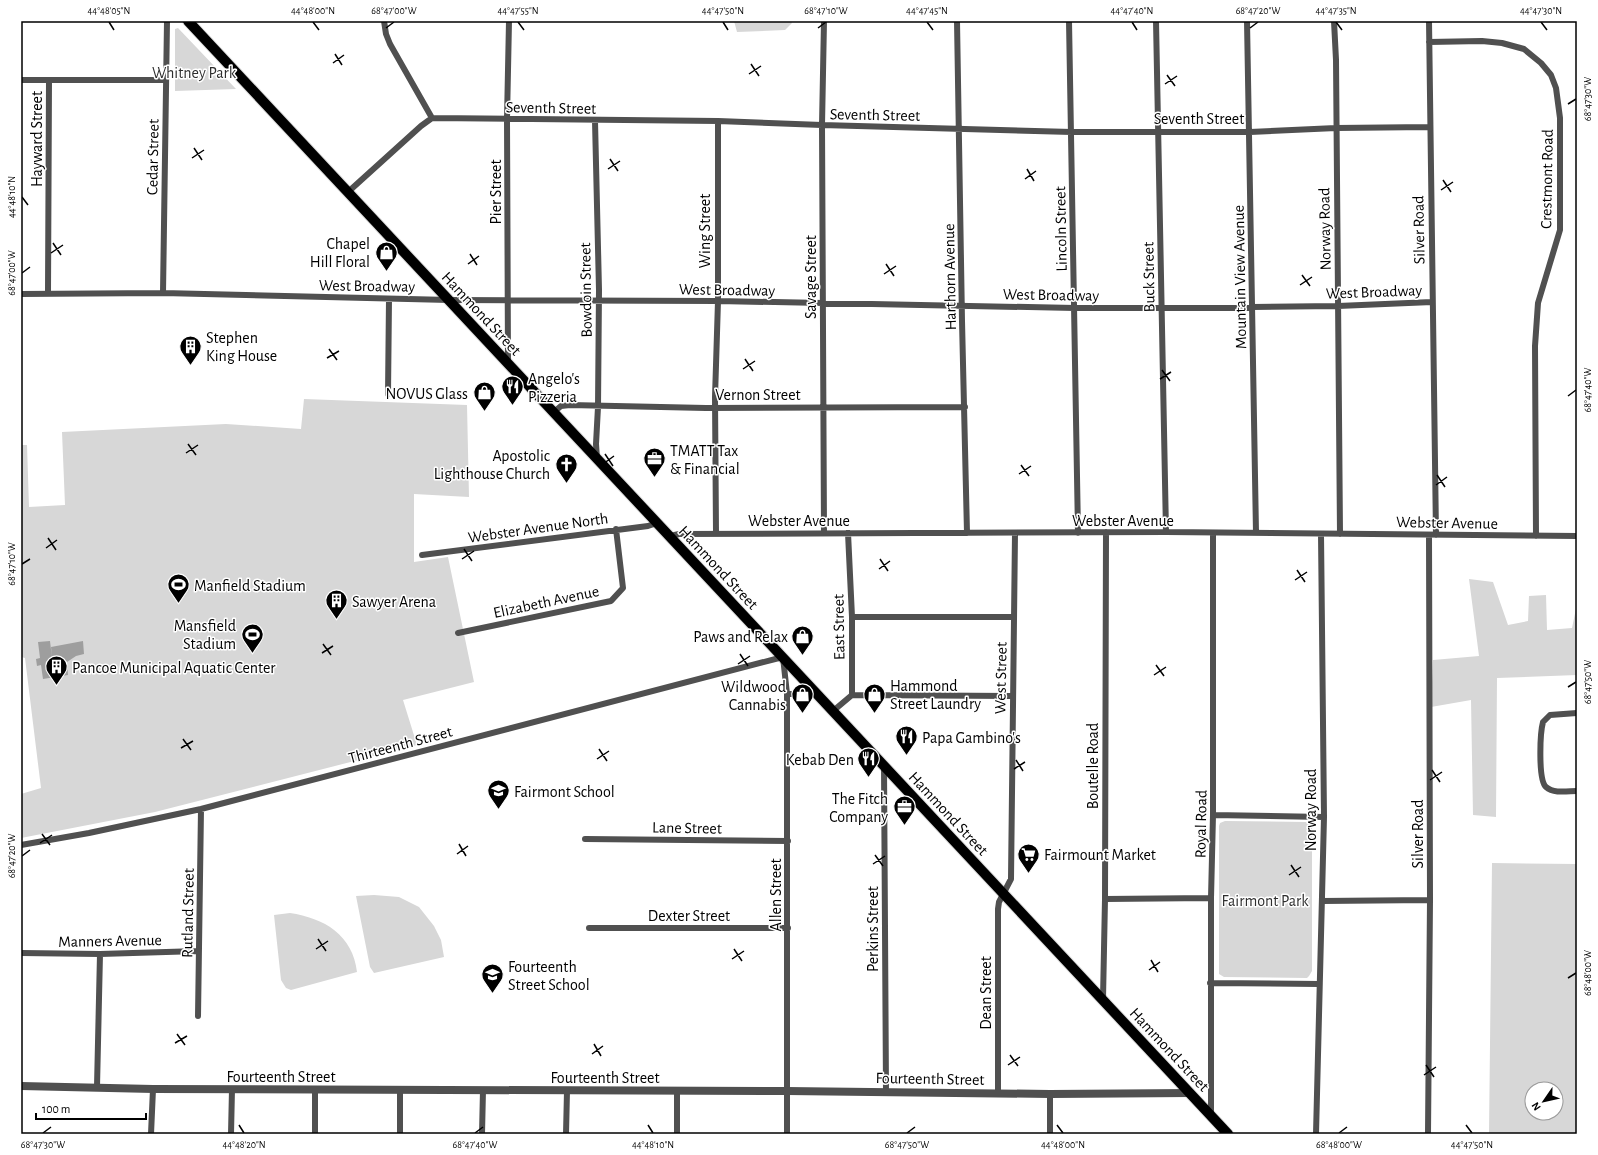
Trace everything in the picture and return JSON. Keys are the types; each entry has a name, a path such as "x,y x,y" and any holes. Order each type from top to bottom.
{"main road":[{"name":"Hammond Street","path":"188,21 1228,1134"}],"street":[{"name":"Cedar Street","path":"163,293 167,21"},
{"path":"348,192 421,126 432,118 390,44 386,34 384,21"},
{"name":"Pier Street","path":"508,363 507,119 509,21"},
{"name":"Savage Street","path":"824,21 822,125 824,533"},
{"name":"Harthorn Avenue","path":"957,21 967,533"},
{"name":"Lincoln Street","path":"1069,21 1078,533"},
{"name":"Buck Street","path":"1156,21 1166,532"},
{"name":"Mountain View Avenue","path":"1247,21 1256,533"},
{"name":"Norway Road","path":"1334,21 1340,534"},
{"name":"Silver Road","path":"1429,21 1436,535"},
{"name":"Crestmont Road","path":"1429,42 1482,41 1502,43 1524,49 1551,75 1556,88 1560,118 1560,230 1538,303 1535,346 1536,536"},
{"path":"21,80 166,80"},
{"name":"Hayward Street","path":"48,293 49,80"},
{"name":"Seventh Street","path":"432,118 595,121 718,121 1072,132 1250,132 1336,128 1430,127"},
{"name":"Bowdoin Street","path":"595,121 599,301 597,459"},
{"name":"Wing Street","path":"716,533 715,408 718,301 718,121"},
{"name":"West Broadway","path":"21,294 163,293 449,300 718,301 1075,308 1338,306 1432,302"},
{"path":"388,394 389,299"},
{"name":"Vernon Street","path":"554,412 560,406 715,408 965,407"},
{"name":"Webster Avenue North","path":"422,555 648,526 657,523"},
{"name":"Elizabeth Avenue","path":"458,633 611,601 623,588 616,529"},
{"name":"Boutelle Road","path":"1102,999 1105,899 1106,532"},
{"name":"Webster Avenue","path":"670,536 679,534 716,533 1166,532 1577,536"},
{"name":"East Street","path":"848,533 852,617 852,695"},
{"name":"West Street","path":"1004,894 1011,879 1015,533"},
{"name":"Royal Road","path":"1211,1115 1210,983 1213,815 1213,533"},
{"name":"Norway Road","path":"1316,1134 1324,817 1321,534"},
{"name":"Silver Road","path":"1428,1134 1430,900 1429,535"},
{"path":"852,617 1013,617"},
{"name":"Allen Street","path":"783,657 787,694 787,1134"},
{"name":"Thirteenth Street","path":"21,845 89,833 201,809 783,657"},
{"path":"787,694 817,694"},
{"path":"833,711 852,695 1012,696"},
{"path":"1577,713 1550,715 1543,722 1541,777 1546,787 1551,790 1577,791"},
{"name":"Perkins Street","path":"884,766 886,1092"},
{"name":"Rutland Street","path":"198,1016 201,809"},
{"path":"1213,815 1324,817"},
{"name":"Lane Street","path":"585,839 788,841"},
{"name":"Dean Street","path":"998,1094 998,905 1004,894"},
{"path":"1105,899 1211,898"},
{"path":"1322,901 1430,900"},
{"name":"Dexter Street","path":"589,928 788,928"},
{"name":"Manners Avenue","path":"21,953 100,954 199,951"},
{"path":"97,1087 100,954"},
{"path":"1210,983 1319,984"},
{"name":"Fourteenth Street","path":"21,1086 232,1090 786,1090 998,1094 1190,1093"},
{"path":"151,1134 153,1089"},
{"path":"231,1134 232,1090"},
{"path":"315,1090 315,1134"},
{"path":"400,1090 400,1134"},
{"path":"482,1134 483,1090"},
{"path":"677,1090 677,1134"},
{"path":"566,1134 567,1091"},
{"path":"1050,1094 1050,1134"}],"green space":[{"path":"734,21 791,21 792,23 785,30 737,32"},
{"name":"Whitney Park","path":"178,28 236,89 175,91 175,29"},
{"path":"304,399 467,405 469,497 414,494 414,562 448,557 474,682 403,700 417,745 155,812 21,838 21,794 41,788 25,658 21,657 21,445 27,445 29,507 65,505 62,432 226,424 301,429"},
{"path":"1469,579 1493,582 1508,625 1528,621 1529,596 1546,595 1547,630 1572,628 1577,604 1577,675 1497,678 1496,817 1473,815 1471,700 1431,707 1433,660 1479,656"},
{"name":"Fairmont Park","path":"1225,821 1306,822 1312,827 1312,971 1307,978 1224,977 1219,974 1219,826 1220,823"},
{"path":"1492,863 1577,864 1577,1134 1489,1134"},
{"path":"374,895 399,897 419,907 434,926 441,940 444,957 374,973 370,967 356,896"},
{"path":"290,913 314,919 335,930 350,948 357,972 291,990 286,988 281,980 274,915"}],"shaded area":[{"path":"50,641 52,658 51,647 83,641 84,654 76,656 67,662 68,675 43,679 41,665 37,666 36,659 40,658 38,642"}],"place":[{"name":"Chapel Hill Floral","path":"386,272"},
{"name":"Stephen King House","path":"191,366"},
{"name":"Angelo's Pizzeria","path":"513,406"},
{"name":"NOVUS Glass","path":"484,412"},
{"name":"TMATT Tax & Financial","path":"655,478"},
{"name":"Apostolic Lighthouse Church","path":"566,484"},
{"name":"Manfield Stadium","path":"178,604"},
{"name":"Sawyer Arena","path":"336,620"},
{"name":"Mansfield Stadium","path":"252,654"},
{"name":"Paws and Relax","path":"803,656"},
{"name":"Pancoe Municipal Aquatic Center","path":"57,686"},
{"name":"Wildwood Cannabis","path":"802,714"},
{"name":"Hammond Street Laundry","path":"874,714"},
{"name":"Papa Gambino's","path":"907,756"},
{"name":"Kebab Den","path":"869,778"},
{"name":"Fairmont School","path":"498,810"},
{"name":"The Fitch Company","path":"904,826"},
{"name":"Fairmount Market","path":"1028,874"},
{"name":"Fourteenth Street School","path":"492,994"}]}
